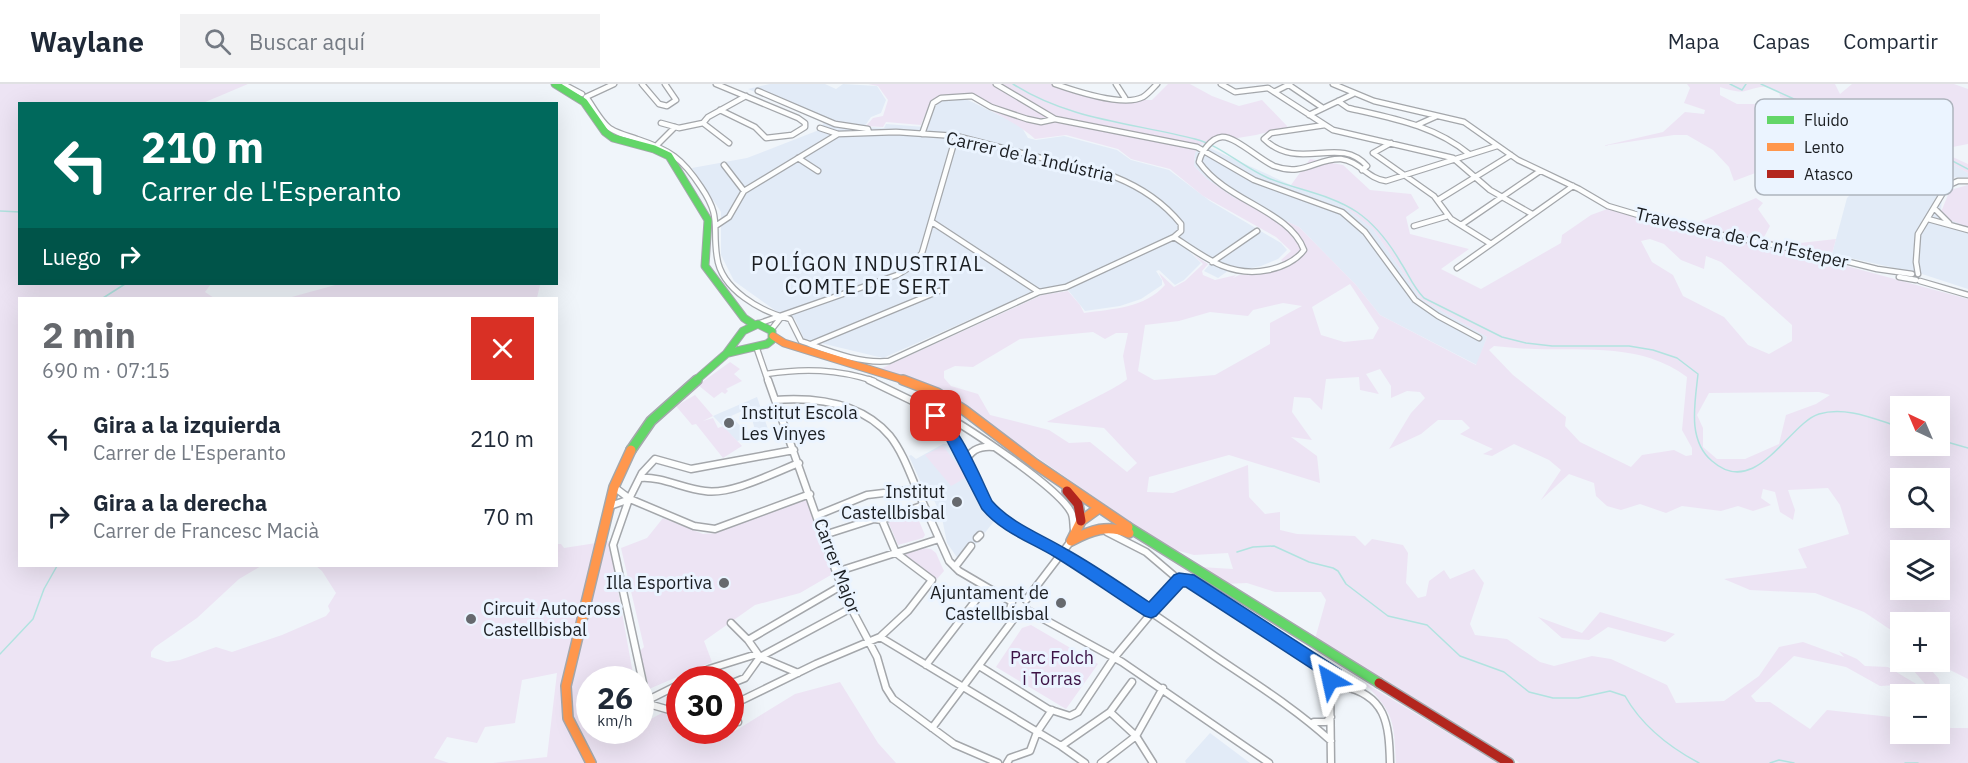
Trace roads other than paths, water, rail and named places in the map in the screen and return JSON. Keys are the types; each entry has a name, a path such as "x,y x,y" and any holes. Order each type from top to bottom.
{"street":[{"path":"555,84 581,97 614,84"},
{"path":"563,84 581,97 608,135 673,153 706,195 716,213 717,259 727,280 747,300 771,314 790,319 801,341 865,359 885,362 1039,292 1064,288 1174,237 1232,273 1256,273 1288,264 1299,258 1304,250 1298,233 1289,225 1258,210 1208,176 1199,162 1203,150 1215,139 1228,137 1276,168 1307,168 1339,159 1351,162 1381,181 1497,146"},
{"path":"581,97 606,84"},
{"path":"642,84 659,104 667,106 676,100 664,84"},
{"path":"716,84 798,118 803,121 805,127 799,133 768,139 755,127 720,110"},
{"path":"996,84 1055,119 1197,147 1254,180 1323,204 1349,216 1365,232 1411,297 1438,316 1479,338"},
{"path":"1055,84 1095,97 1125,98 1142,97 1157,84"},
{"path":"1116,84 1125,98"},
{"path":"1221,84 1235,92 1268,88"},
{"path":"1262,84 1333,130 1453,158 1501,197 1532,214"},
{"path":"1274,92 1290,84 1323,108"},
{"path":"1333,84 1374,101 1464,123 1511,155 1608,206"},
{"name":"Carrer de la Indústria","path":"758,91 835,124 868,131"},
{"path":"1310,115 1353,94"},
{"path":"661,123 675,127 703,123 708,117 746,96"},
{"path":"922,134 933,103 941,98 976,96 991,107 1038,122 1055,119"},
{"path":"1338,101 1348,108 1417,125 1454,141 1469,154"},
{"path":"1038,122 1045,118 1042,112"},
{"path":"1417,125 1437,116"},
{"path":"703,123 729,143"},
{"path":"1324,125 1271,133 1264,139 1272,147 1285,153 1307,155 1345,152 1365,162 1367,166 1362,170"},
{"path":"655,147 675,127"},
{"path":"820,128 838,134"},
{"name":"Carrer de la Indústria","path":"838,134 868,131 956,136 1124,179 1180,222 1181,231 1174,237"},
{"path":"717,225 729,217 744,191 838,134"},
{"path":"743,329 904,271 922,253 956,136"},
{"path":"1392,143 1372,153 1438,200 1448,216 1491,244"},
{"path":"655,147 672,159 706,214 709,232 704,255 705,266 744,318 767,326 784,343"},
{"path":"1438,200 1511,155"},
{"path":"798,158 818,171"},
{"path":"724,165 744,191"},
{"path":"1461,225 1540,171"},
{"path":"1953,183 1968,181"},
{"path":"1457,268 1573,186"},
{"path":"1917,277 1916,243 1923,226 1942,195"},
{"name":"Travessera de Ca n'Esteper","path":"1608,206 1672,225 1813,253 1877,269 1893,276 1917,277 1968,294"},
{"path":"1934,208 1950,224"},
{"path":"1414,226 1448,216"},
{"path":"1928,218 1968,230"},
{"path":"932,222 1039,292"},
{"path":"1923,226 1950,224"},
{"path":"1212,262 1257,231"},
{"path":"811,344 939,291"},
{"path":"767,344 782,316"},
{"path":"591,763 568,718 566,686 614,487 634,444 665,405 728,353 743,329 744,318"},
{"path":"738,339 746,348"},
{"path":"728,353 746,348 757,349 767,344 784,343 902,379 937,393 964,410 1035,464 1166,552 1509,763"},
{"name":"Carrer Major","path":"757,349 818,515 841,586 868,640 890,694 898,704 954,744 998,763"},
{"path":"766,374 816,368 847,371 876,381 937,413 994,447 1067,503 1072,513 1074,531"},
{"path":"776,400 822,400 847,407 881,427 896,444 949,561 1012,602"},
{"path":"937,413 966,460 987,505 995,515 1062,554 1151,612 1310,721 1331,741"},
{"path":"966,460 970,452 977,448 994,447"},
{"path":"640,666 613,545 614,536 648,464 655,459 691,469 794,450"},
{"path":"640,478 650,476 675,486 716,492 799,463"},
{"path":"1035,464 1078,501 1081,521"},
{"path":"614,487 630,499 694,526 715,529 810,494"},
{"path":"818,515 867,495 917,489"},
{"path":"611,502 622,493"},
{"path":"611,502 630,499"},
{"path":"824,535 874,519 882,520 924,505"},
{"path":"1071,541 1081,521 1087,514 1099,508"},
{"path":"1026,600 1071,541 1098,520 1101,513 1099,508"},
{"path":"744,699 868,640 880,637 908,611 932,580 896,553 882,520"},
{"path":"1071,541 1091,530 1111,526 1125,530 1155,549 1166,552"},
{"path":"1091,530 1111,532 1125,539 1173,572 1179,580"},
{"path":"836,572 939,539"},
{"path":"955,567 971,546"},
{"path":"979,666 1052,710 1070,716 1078,712 1114,658 1151,612 1179,580 1188,580 1318,663 1340,687 1360,690 1383,710 1389,727 1390,763"},
{"path":"748,640 841,586"},
{"path":"926,665 986,587"},
{"path":"932,728 1016,616 1025,615 1029,611 1030,605 1026,600 1017,599 1012,602 1010,609 1016,616"},
{"path":"720,666 758,656 812,631 851,608"},
{"path":"1029,611 1163,688 1269,763"},
{"path":"731,623 748,640 758,656 798,673"},
{"path":"880,637 1061,746 1085,763"},
{"path":"744,678 758,656"},
{"path":"1331,701 1343,679 1332,678"},
{"path":"1331,763 1332,678"},
{"path":"1061,746 1110,712 1132,682"},
{"path":"1101,763 1136,736 1163,688"},
{"path":"1007,763 1010,758 1030,751 1037,732 1052,710"},
{"path":"1110,712 1136,736 1153,763"},
{"path":"1310,721 1319,724 1331,717"}],"waterway":[{"path":"1013,84 1056,106 1079,113 1205,142 1268,178 1325,196 1347,206 1364,217 1382,235 1424,298 1502,337 1552,346 1629,346 1653,350 1677,358 1698,374 1694,420 1699,443 1712,461 1728,471 1743,471 1757,466 1771,456 1808,420 1819,414 1850,412 1890,424"},
{"path":"1730,84 1742,90 1746,84"},
{"path":"1761,84 1794,99"},
{"path":"1953,161 1968,169"},
{"path":"0,211 18,212"},
{"path":"105,297 123,285"},
{"path":"1950,443 1968,448"},
{"path":"1237,552 1253,547 1274,546 1309,562 1333,568 1338,571 1346,584 1388,616 1427,625 1460,656 1504,672 1529,692 1553,698 1578,698 1610,691 1625,696 1657,735 1699,763"},
{"path":"0,654 33,619 44,589 56,567"},
{"path":"1770,763 1779,760 1794,763"},
{"path":"1905,763 1918,763"}],"place":[{"name":"Institut Escola Les Vinyes","path":"729,423"},
{"name":"Institut Castellbisbal","path":"957,502"},
{"name":"Illa Esportiva","path":"724,583"},
{"name":"Ajuntament de Castellbisbal","path":"1061,603"},
{"name":"Circuit Autocross Castellbisbal","path":"471,619"}],"district":[{"name":"POLÍGON INDUSTRIAL COMTE DE SERT","path":"868,276"}],"park label":[{"name":"Parc Folch i Torras","path":"1052,668"}]}
